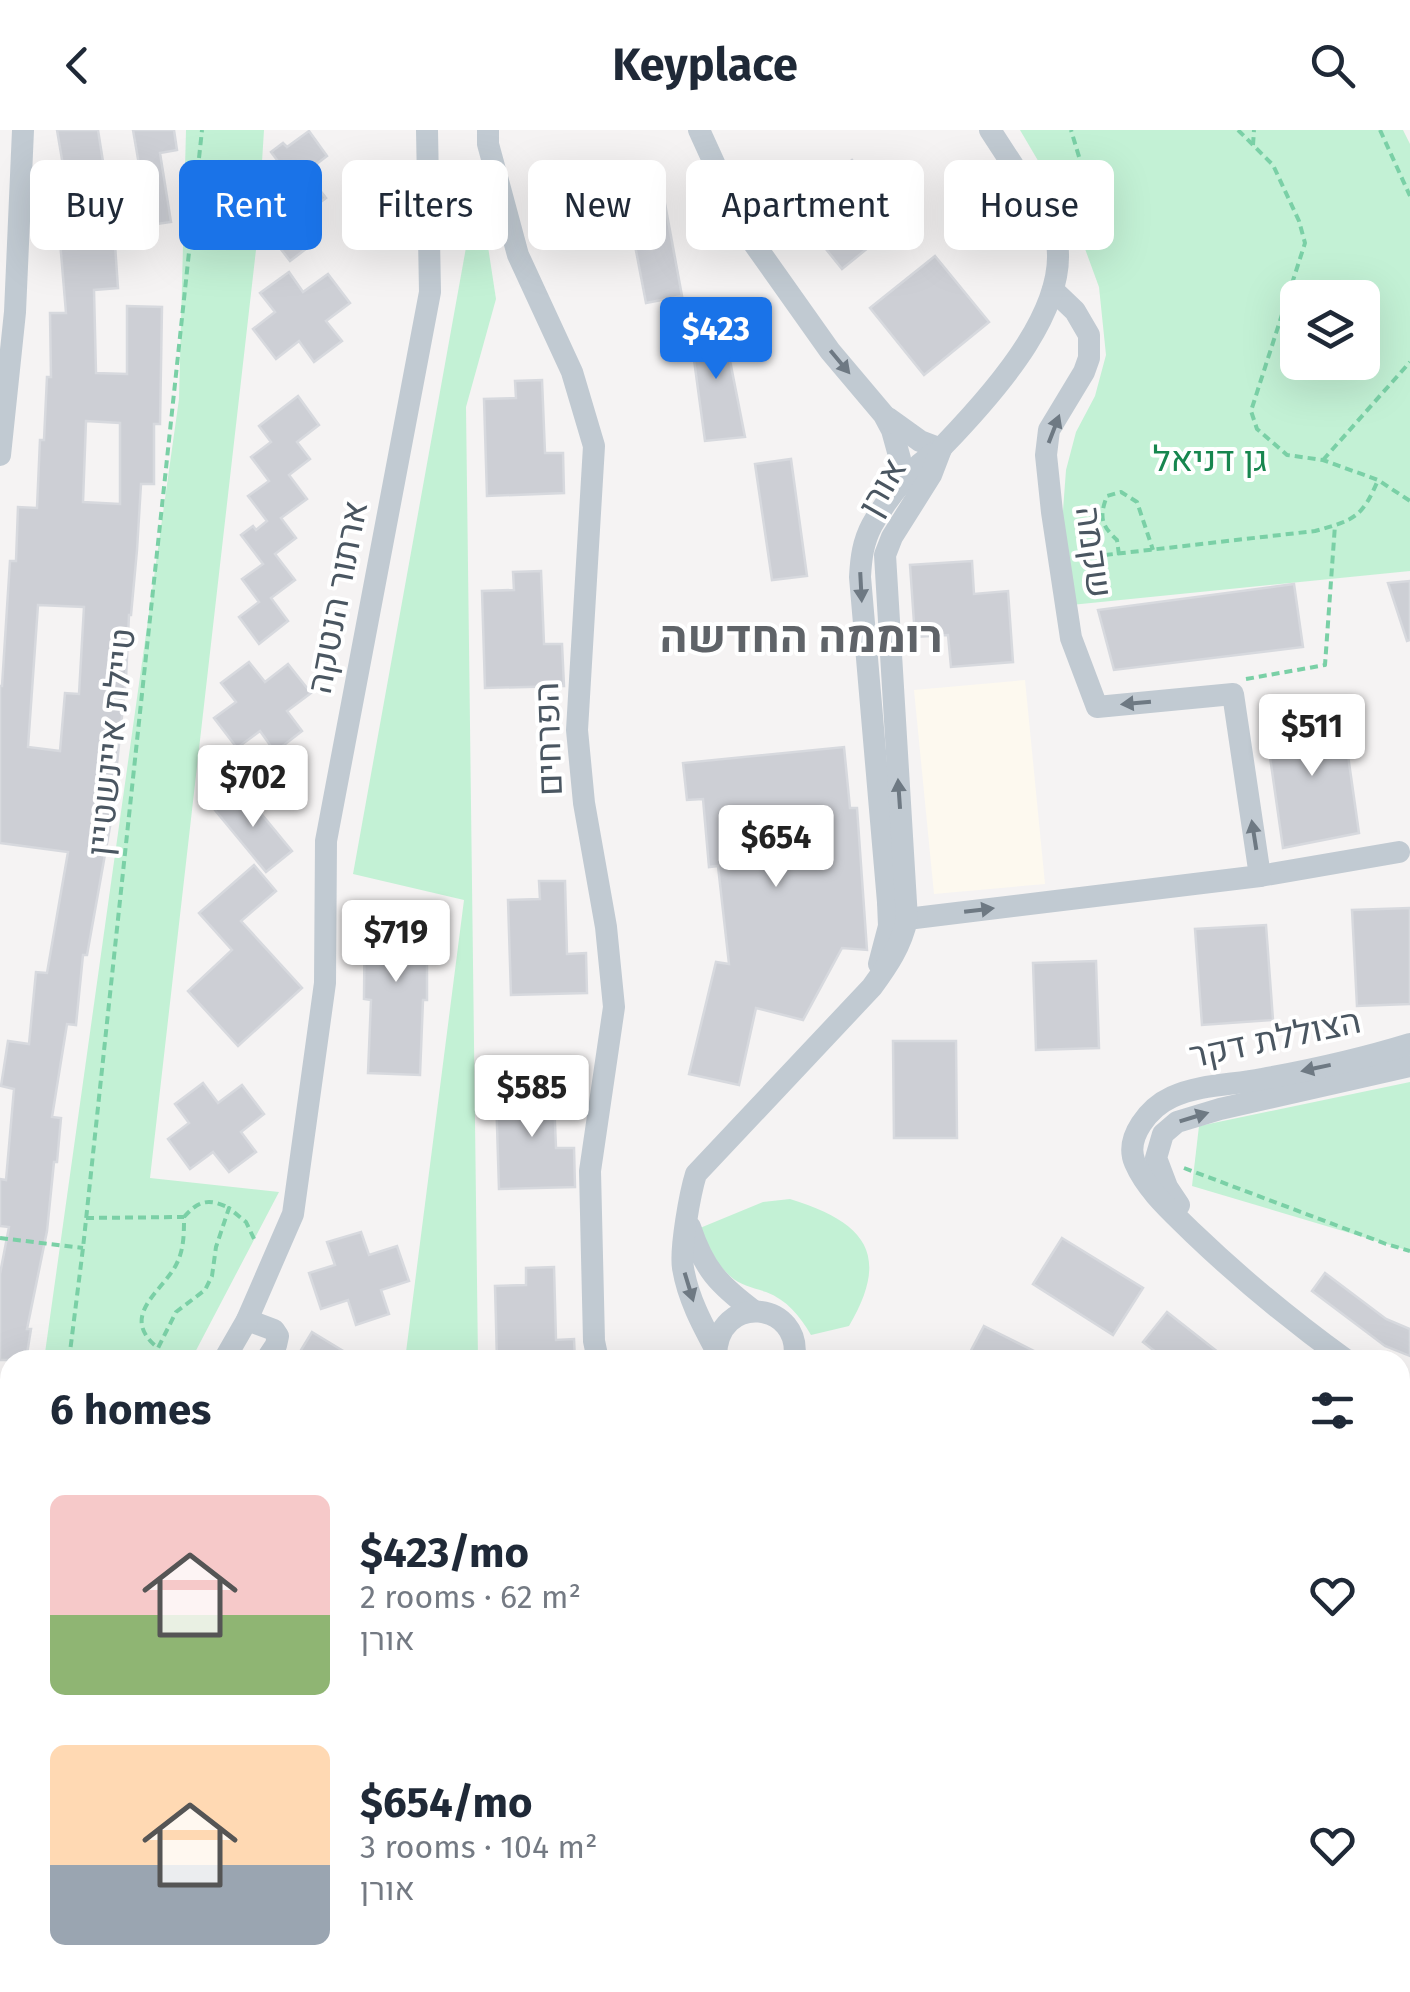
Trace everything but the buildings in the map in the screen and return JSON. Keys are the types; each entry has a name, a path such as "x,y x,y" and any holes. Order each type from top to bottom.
{"street":[{"path":"1,442 16,312 23,130"},
{"name":"ארתור הנטקה","path":"230,1350 293,1214 325,983 326,841 430,292 427,130"},
{"name":"הפרחים","path":"488,130 488,144 518,255 572,372 594,446 576,730 606,927 614,1008 590,1171 596,1350"},
{"name":"אורן","path":"699,130 746,231 830,351 884,415 900,459 901,484"},
{"path":"941,449 1004,379 1022,353 1058,273 1059,242 1053,226 990,130"},
{"name":"שקמה","path":"1053,290 1076,310 1089,335 1089,358 1084,372 1049,430 1046,455 1070,638 1097,706 1232,694"},
{"name":"אורן","path":"884,415 920,441 941,449"},
{"name":"אורן","path":"872,987 889,926 860,577 863,545 873,523 901,484 941,449"},
{"name":"אורן","path":"714,1350 698,1317 682,1266 696,1174 872,987 903,936 907,919 885,555 892,537 932,475 941,449"},
{"path":"1232,694 1260,876"},
{"path":"888,902 907,919 1260,876 1400,852"},
{"name":"הצוללת דקר","path":"1333,1350 1287,1316 1172,1213 1133,1160 1133,1140 1158,1105 1192,1090 1358,1060 1410,1044"},
{"name":"הצוללת דקר","path":"1210,1249 1166,1187 1156,1158 1163,1134 1177,1122 1220,1109 1410,1066"},
{"path":"687,1218 706,1266 726,1290 754,1311"},
{"path":"717,1350 716,1342 730,1320 754,1311 771,1314 785,1324 794,1350"},
{"path":"247,1320 274,1330 278,1336 272,1350"}],"path":[{"name":"טיילת איינשטיין","path":"70,1350 202,130"},
{"path":"1071,130 1081,160"},
{"path":"1238,130 1274,165 1306,243 1251,412 1257,429 1287,456 1323,460 1378,480 1410,501"},
{"path":"1253,145 1254,130"},
{"path":"1380,130 1410,196"},
{"path":"1323,460 1410,362"},
{"path":"1079,559 1314,531 1336,525 1366,508 1378,480"},
{"path":"1119,554 1117,540 1105,529 1101,511 1107,496 1120,492 1137,502 1153,550"},
{"path":"1232,694 1246,678 1325,664 1336,525"},
{"path":"1156,1158 1410,1251"},
{"path":"229,1208 205,1290 176,1312 158,1348 147,1339 142,1326 147,1303 174,1270 181,1254 184,1217 193,1206 216,1202 229,1208 246,1222 264,1279"},
{"path":"86,1218 184,1217"},
{"path":"0,1238 83,1248"}],"shaded area":[{"path":"1025,680 1045,884 934,894 914,690"}],"green space":[{"path":"186,130 264,130 262,160 185,160"},
{"name":"גן דניאל","path":"1020,130 1403,130 1410,144 1410,571 1071,605 1062,524 1066,470 1076,432 1095,396 1106,355 1099,287 1085,250 1114,250 1114,160 1038,160"},
{"path":"183,250 256,250 150,1178 279,1192 196,1350 45,1350 179,399"},
{"path":"466,250 489,250 496,299 466,407 478,1350 406,1350 464,900 353,874"},
{"path":"1410,1082 1410,1251 1192,1186 1199,1126"},
{"path":"790,1199 836,1218 853,1230 863,1244 869,1260 868,1279 849,1326 811,1335 787,1304 730,1276 716,1260 700,1228 763,1202"}],"district":[{"name":"רוממה החדשה","path":"801,637"}]}
